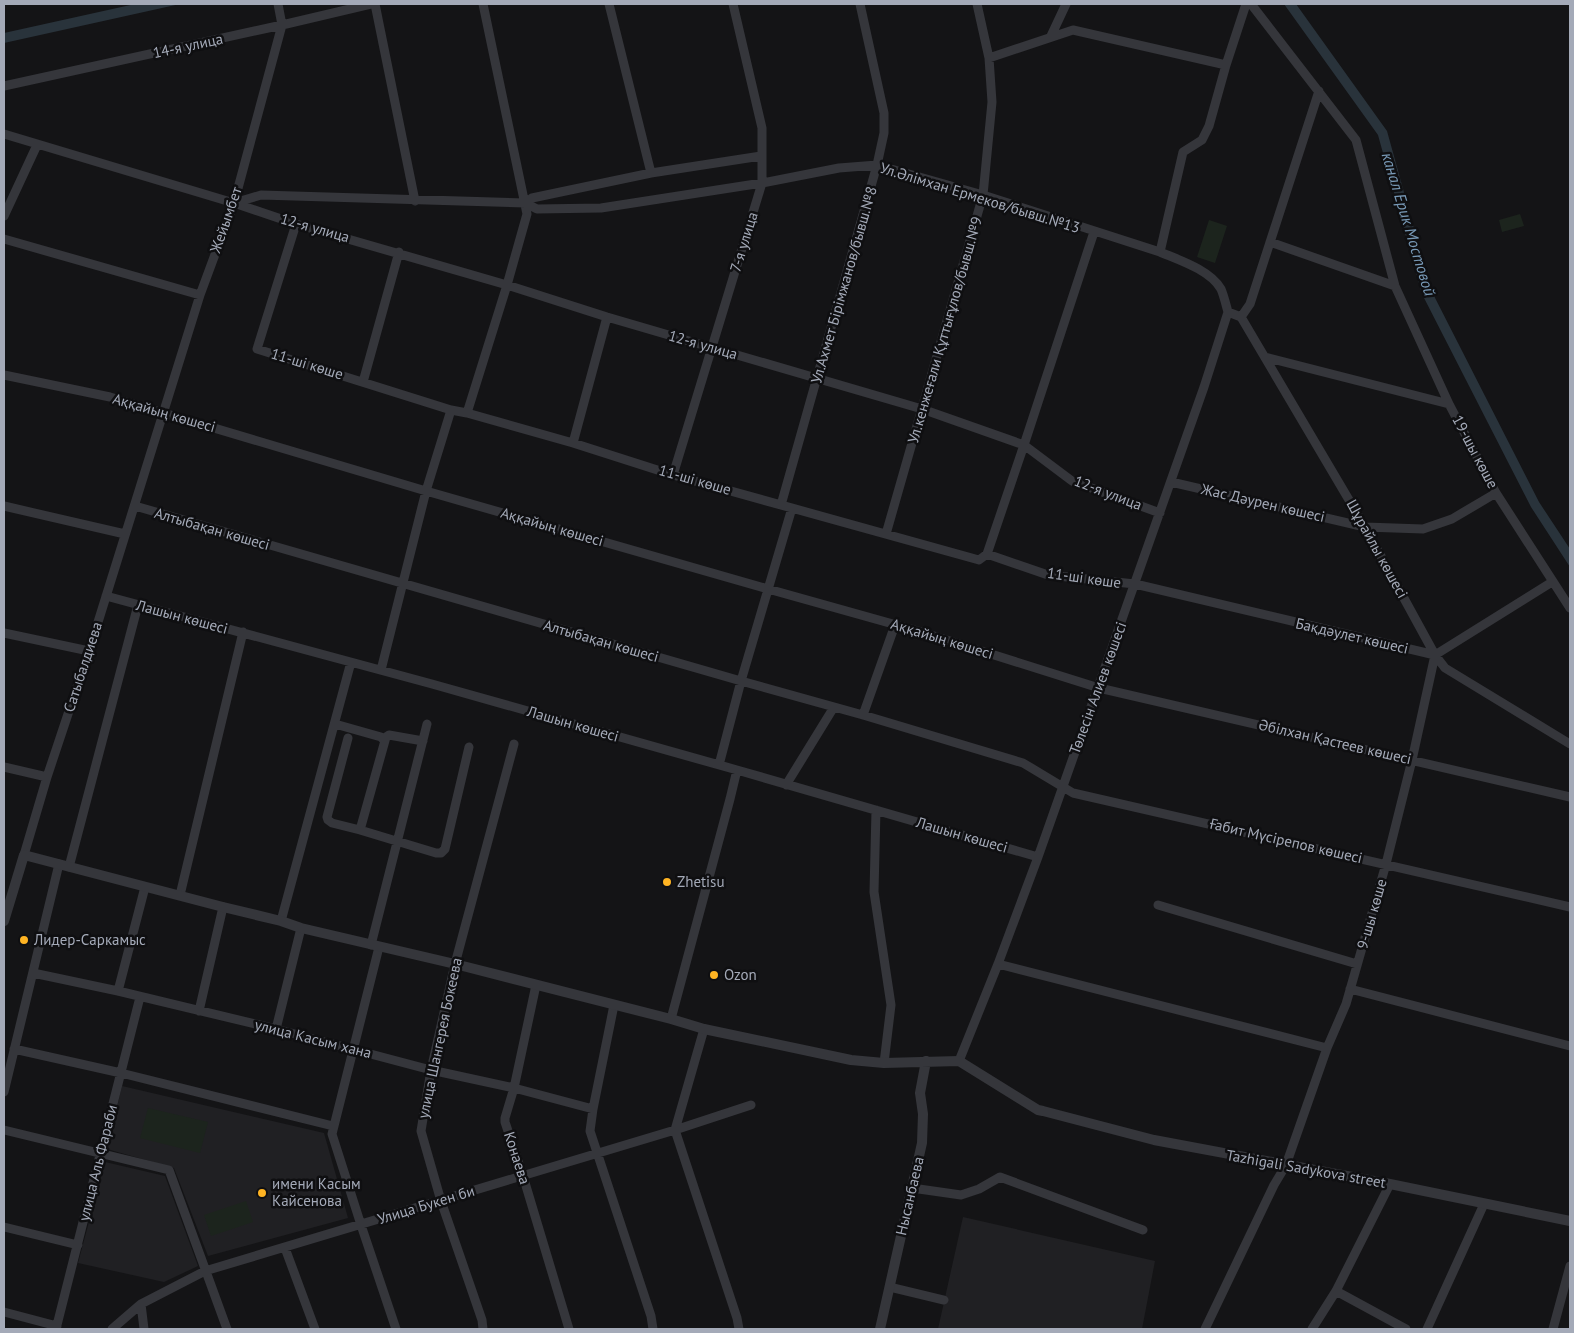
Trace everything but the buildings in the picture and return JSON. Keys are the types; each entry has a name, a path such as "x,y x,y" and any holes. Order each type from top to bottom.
{"street":[{"path":"278,4 282,26"},
{"name":"14-я улица","path":"4,86 282,26 371,4"},
{"path":"375,4 415,201"},
{"path":"467,413 507,285 526,214 483,4"},
{"path":"609,4 651,173"},
{"name":"7-я улица","path":"673,475 762,182 762,128 733,4"},
{"name":"Ул.Ахмет Бірімжанов/бывш.№8","path":"781,505 877,165 884,133 884,113 860,4"},
{"name":"Ул.кенжеғали Құттығұлов/бывш.№9","path":"886,534 983,195 992,102 989,58 977,4"},
{"path":"1051,36 1066,4"},
{"path":"1160,252 1183,152 1202,140 1209,126 1246,4"},
{"path":"1251,4 1356,140 1395,286"},
{"name":"Жейымбет","path":"162,412 200,295 234,203 282,26"},
{"path":"989,58 1072,30 1226,65"},
{"path":"1228,312 1241,316 1250,304 1319,91"},
{"name":"12-я улица","path":"4,134 234,203 296,224 399,252 607,317 922,409 1024,445 1072,481 1160,513"},
{"path":"4,216 36,145"},
{"name":"Ул.Әлімхан Ермеков/бывш.№13","path":"525,203 532,198 651,173 762,156"},
{"name":"Ул.Әлімхан Ермеков/бывш.№13","path":"234,203 261,195 525,203 537,209 601,208 840,168 877,165 983,195 1160,252 1187,263 1209,275 1221,289 1228,312"},
{"name":"11-ші көше","path":"296,224 258,350 450,410 467,413 673,475 979,560 987,554 1048,574 1135,584"},
{"path":"987,554 1094,232"},
{"path":"4,239 200,295"},
{"path":"1270,242 1395,286"},
{"path":"363,382 399,252"},
{"name":"19-шы көше","path":"1395,286 1449,404 1496,493 1570,608"},
{"name":"Төлесін Алиев көшесі","path":"959,1060 998,964 1099,688 1204,387 1228,312"},
{"name":"Шұрайлы көшесі","path":"1241,316 1365,527 1435,655 1445,668 1570,744"},
{"path":"573,444 607,317"},
{"path":"1265,357 1449,404"},
{"name":"Аққайың көшесі","path":"4,375 110,397 426,491 918,631 1099,688"},
{"path":"382,670 426,491 450,410"},
{"name":"Сатыбалдиева","path":"4,921 8,893 24,855 162,412"},
{"name":"Жас Дәурен көшесі","path":"1171,482 1365,527 1423,529 1452,519 1496,493"},
{"path":"4,506 125,534"},
{"name":"Алтыбақан көшесі","path":"134,506 863,715 1023,763 1062,786"},
{"path":"719,765 741,681 792,508"},
{"path":"1435,655 1552,582"},
{"name":"Бақдәулет көшесi","path":"1135,584 1435,655"},
{"name":"Лашын көшесі","path":"106,596 382,670 1038,857"},
{"path":"69,867 138,605"},
{"path":"863,715 895,625"},
{"path":"180,895 243,632"},
{"path":"4,633 89,651"},
{"name":"9-шы көше","path":"1205,1329 1274,1185 1286,1165 1327,1048 1346,1004 1386,864 1412,760 1435,655"},
{"path":"280,921 351,662"},
{"name":"Әбілхан Қастеев көшесi","path":"1099,688 1570,797"},
{"path":"786,785 834,707"},
{"path":"335,724 381,737 384,740"},
{"path":"396,1329 332,1137 333,1126 353,1049 397,841 427,724"},
{"path":"360,830 386,737 389,735 423,741"},
{"path":"348,738 327,817 328,820 332,823 436,853 441,853 445,849 469,748"},
{"name":"улица Шангерея Бокеева","path":"483,1329 482,1320 421,1135 431,1070 455,964 514,744"},
{"path":"4,766 47,777"},
{"path":"671,1018 730,799 736,770"},
{"name":"Ғабит Мүсірепов көшесi","path":"1062,786 1073,793 1570,907"},
{"path":"876,810 874,892 891,1005 884,1063"},
{"path":"24,855 280,921 300,928 455,964 671,1018 704,1029 851,1060 884,1063 959,1060"},
{"path":"4,1092 58,864"},
{"path":"118,991 145,887"},
{"path":"1158,905 1357,964"},
{"path":"198,1011 223,907"},
{"path":"276,1029 300,928"},
{"path":"998,964 1327,1048"},
{"name":"улица Касым хана","path":"33,973 118,991 276,1029 431,1070 514,1088 593,1109"},
{"name":"Конаева","path":"536,985 514,1088 505,1118 569,1329"},
{"path":"1350,989 1570,1046"},
{"name":"улица Аль Фараби","path":"57,1327 140,997"},
{"path":"614,1005 590,1131 651,1316 653,1329"},
{"path":"704,1029 675,1130 739,1329"},
{"path":"14,1049 121,1073 333,1126"},
{"name":"Tazhigali Sadykova street","path":"959,1060 1038,1110 1154,1140 1390,1184 1570,1221"},
{"name":"Нысанбаева","path":"880,1329 922,1144 923,1114 920,1093 926,1061"},
{"name":"Улица Букен би","path":"112,1329 141,1304 205,1272 597,1154 751,1105"},
{"path":"4,1130 169,1170 227,1329"},
{"path":"912,1188 961,1195 980,1189 1000,1177 1143,1230"},
{"path":"1312,1329 1336,1291 1390,1184"},
{"path":"1427,1329 1484,1204"},
{"path":"4,1227 78,1245"},
{"path":"285,1248 314,1329"},
{"path":"1554,1329 1570,1266"},
{"path":"890,1287 944,1300"},
{"path":"1336,1291 1406,1329"},
{"path":"141,1304 144,1329"},
{"path":"4,1312 57,1327"}],"shaded area":[{"path":"1520,214 1524,226 1502,232 1499,220"},
{"path":"1209,220 1227,226 1215,263 1197,257"},
{"name":"имени Касым Кайсенова","path":"122,1086 324,1133 348,1218 208,1256 174,1168 107,1149"},
{"path":"148,1108 208,1122 200,1153 140,1138"},
{"path":"105,1162 165,1176 198,1266 164,1282 78,1263"},
{"path":"246,1201 253,1222 211,1236 204,1215"},
{"path":"963,1217 1155,1261 1142,1329 938,1329"}],"water":[{"path":"135,4 180,4 4,43 4,33"},
{"name":"канал Ерик Мостовой","path":"1284,4 1296,4 1387,131 1431,290 1539,502 1570,549 1570,567 1531,507 1422,294 1378,135"}],"place":[{"name":"Zhetisu","path":"667,882"},
{"name":"Лидер-Саркамыс","path":"24,940"},
{"name":"Ozon","path":"714,975"},
{"name":"имени Касым Кайсенова","path":"262,1193"}]}
